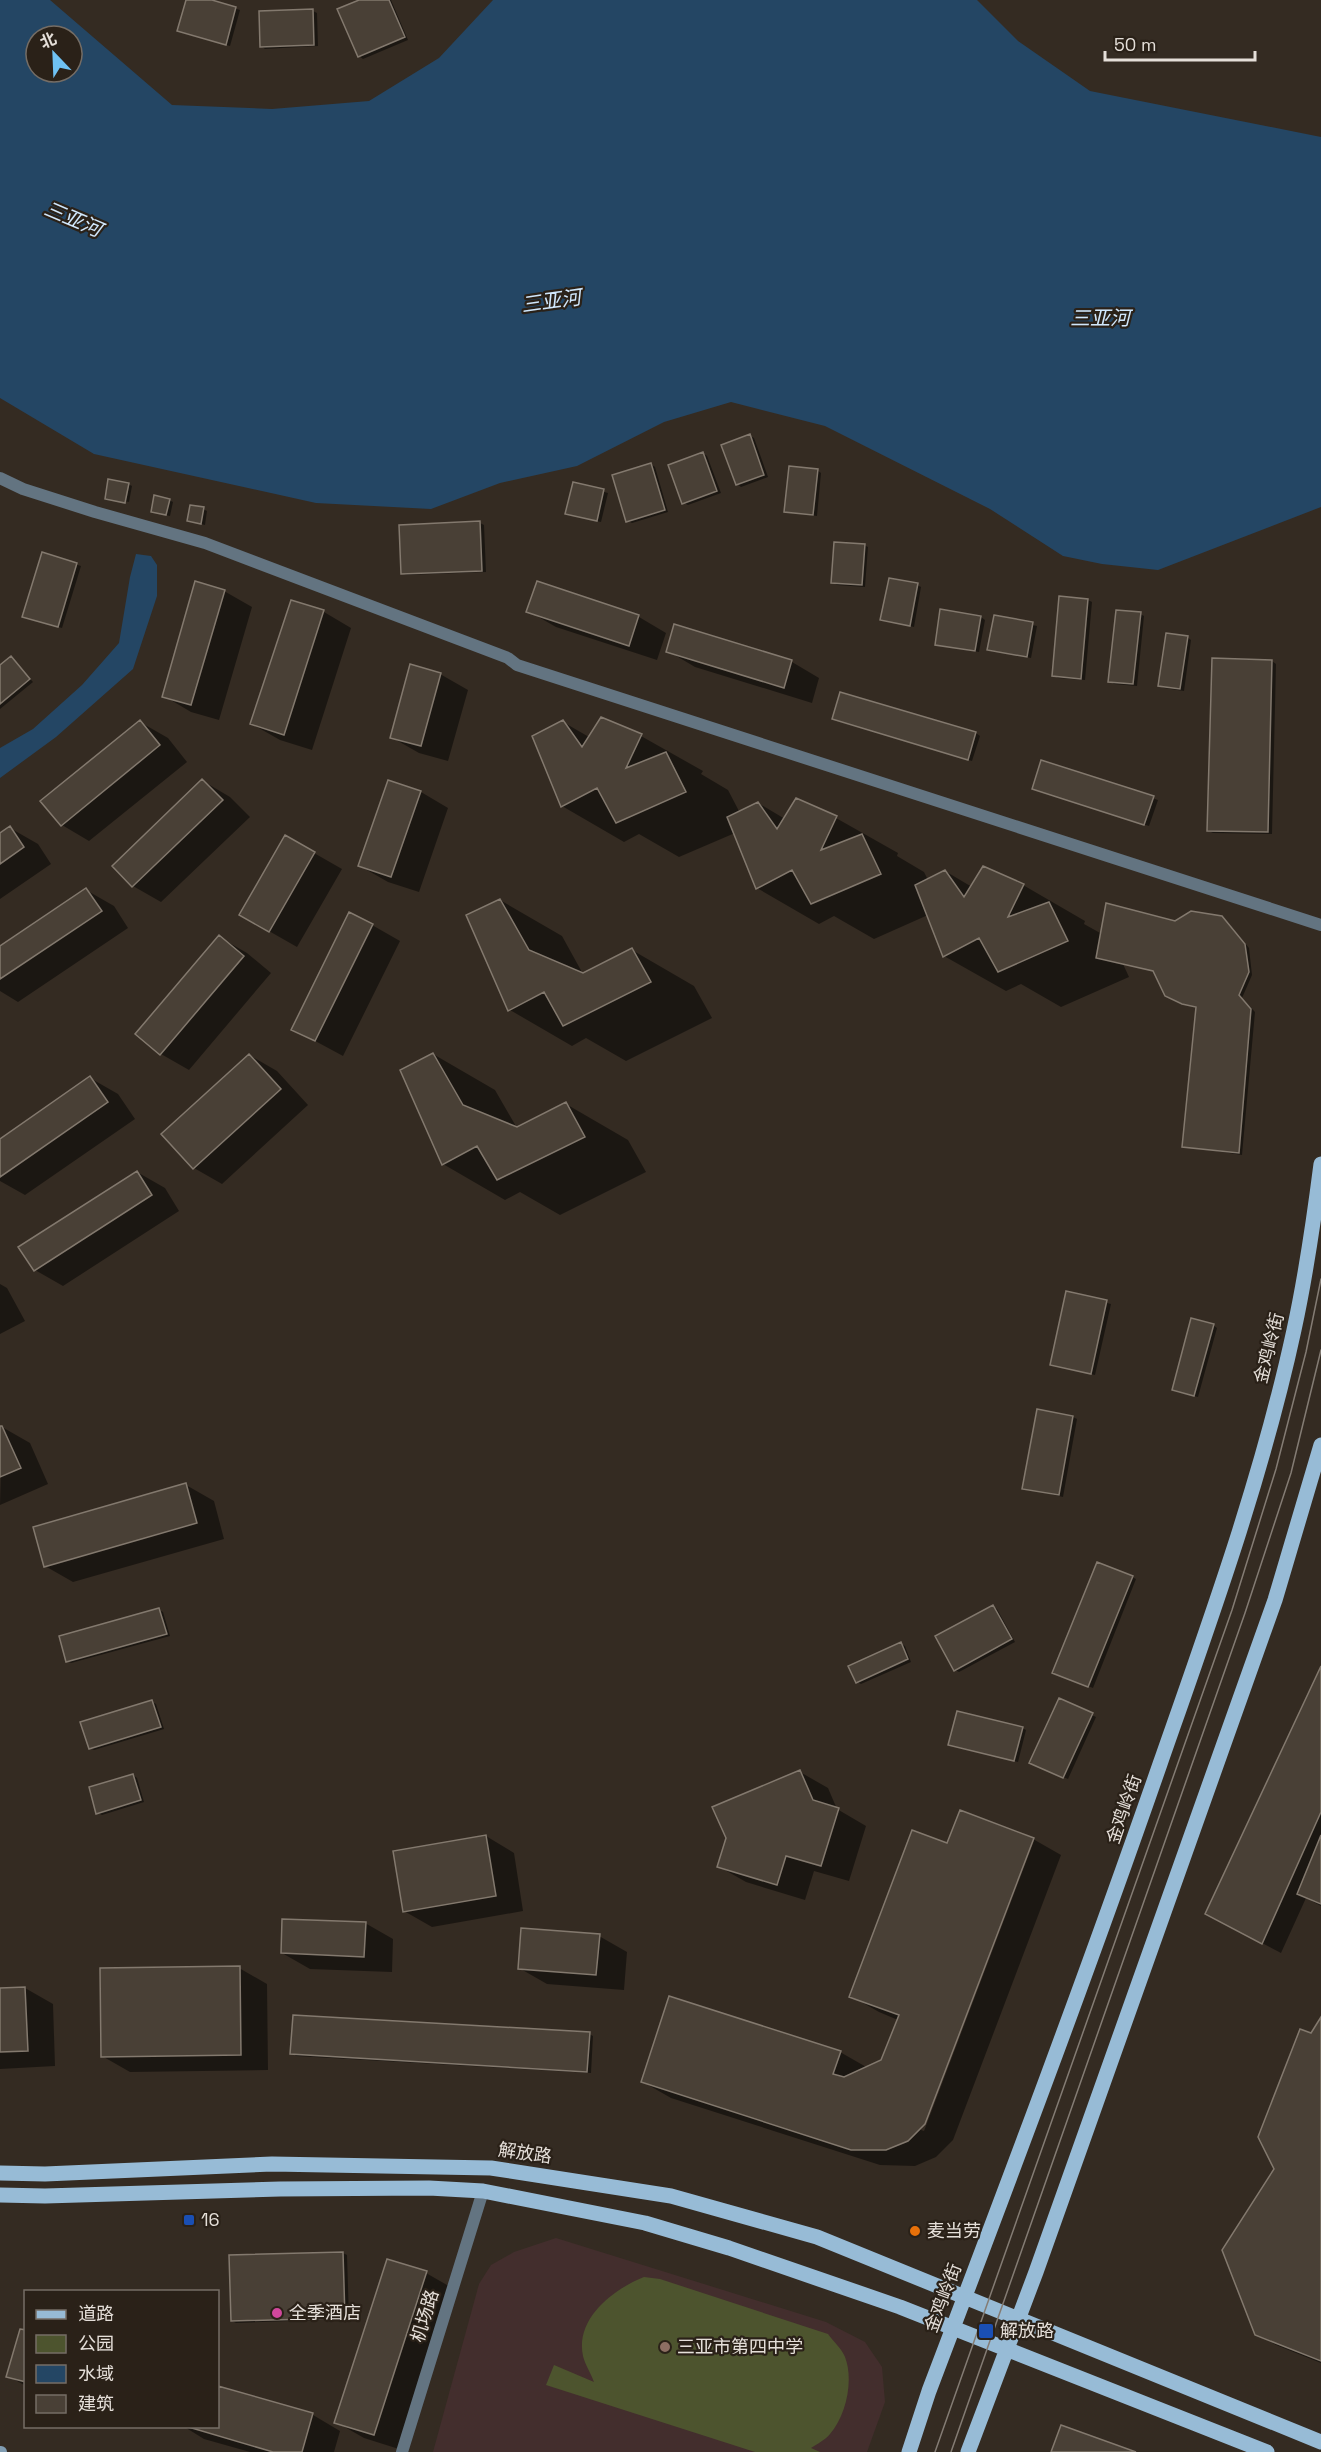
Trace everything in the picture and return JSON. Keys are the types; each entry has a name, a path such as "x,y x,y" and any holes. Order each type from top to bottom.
{"main road":[{"name":"金鸡岭街","path":"909,2452 953,2327 1122,1875 1221,1587 1261,1458 1294,1330 1321,1164"},
{"path":"968,2452 1018,2320 1275,1600 1321,1445"},
{"name":"解放路","path":"0,2173 45,2174 272,2164 491,2168 671,2196 817,2237 1321,2442"},
{"path":"0,2195 429,2188 483,2191 645,2223 729,2248 953,2327 1267,2452"}],"street":[{"path":"0,478 23,489 95,512 205,543 508,658 517,665 1321,925"},
{"name":"机场路","path":"402,2452 483,2191"}],"shaded area":[{"name":"三亚市第四中学","path":"556,2238 826,2322 865,2342 882,2367 885,2402 867,2452 433,2452 479,2284 491,2265 514,2252"}],"green space":[{"path":"644,2277 660,2279 828,2334 845,2357 849,2376 847,2397 836,2426 826,2438 811,2448 820,2452 755,2452 546,2385 554,2365 594,2382 583,2356 582,2342 585,2329 591,2317 609,2297"}],"water":[{"name":"三亚河","path":"0,0 50,0 78,24 24,24 24,84 84,84 84,29 172,105 272,109 369,101 439,58 493,0 977,0 1018,41 1090,91 1321,137 1321,507 1158,570 1102,564 1063,556 990,509 825,426 731,402 664,422 577,466 500,483 431,509 316,503 94,454 0,398"},
{"path":"136,554 151,556 157,565 157,596 133,669 56,737 0,778 0,748 33,729 82,685 119,643"}],"building":[{"path":"186,0 212,0 236,7 226,45 177,31"},
{"path":"359,0 389,0 405,37 358,57 337,9"},
{"path":"313,9 314,45 260,47 259,11"},
{"path":"750,434 764,475 736,485 721,445"},
{"path":"703,452 717,491 682,504 668,465"},
{"path":"651,463 665,510 626,522 612,475"},
{"path":"789,466 818,469 813,515 784,512"},
{"path":"108,479 129,483 125,503 105,499"},
{"path":"573,482 604,489 597,521 565,514"},
{"path":"154,495 170,499 166,515 151,512"},
{"path":"190,505 204,507 201,524 187,521"},
{"path":"480,521 482,571 401,574 399,525"},
{"path":"834,542 865,544 862,585 831,583"},
{"path":"42,552 77,563 58,627 22,617"},
{"path":"889,578 918,583 910,626 880,620"},
{"path":"195,581 225,590 191,705 162,697"},
{"path":"537,581 639,615 629,646 526,612"},
{"path":"1059,596 1088,599 1081,679 1052,676"},
{"path":"291,600 324,610 284,735 250,724"},
{"path":"940,609 981,616 975,651 935,645"},
{"path":"1116,610 1141,612 1133,684 1108,682"},
{"path":"994,615 1033,622 1027,657 987,650"},
{"path":"674,624 792,660 784,688 666,652"},
{"path":"1166,633 1188,636 1180,689 1158,686"},
{"path":"11,656 30,679 0,704 0,665"},
{"path":"1212,658 1272,660 1268,832 1207,831"},
{"path":"410,664 441,673 421,746 390,738"},
{"path":"840,692 976,732 968,760 832,719"},
{"path":"601,717 642,734 626,768 666,752 686,792 616,823 597,788 561,807 532,736 563,720 582,747"},
{"path":"140,720 160,745 61,826 40,801"},
{"path":"1041,760 1154,796 1144,825 1032,789"},
{"path":"202,779 223,800 132,887 112,866"},
{"path":"388,780 421,791 391,877 358,866"},
{"path":"796,798 837,816 821,850 862,834 881,874 811,904 792,870 756,889 727,817 758,802 777,829"},
{"path":"10,826 24,847 0,864 0,833"},
{"path":"285,835 315,852 269,932 239,915"},
{"path":"983,866 1024,884 1008,917 1049,902 1068,941 998,972 979,938 943,957 915,885 945,870 964,897"},
{"path":"86,888 102,911 0,979 0,946"},
{"path":"500,899 529,950 583,973 632,948 651,982 563,1026 544,992 508,1011 466,915"},
{"path":"1106,903 1175,921 1191,911 1222,916 1245,944 1249,972 1239,995 1251,1009 1239,1153 1182,1147 1196,1007 1182,1004 1165,996 1153,971 1096,958"},
{"path":"349,912 373,924 315,1041 291,1030"},
{"path":"219,935 244,956 160,1055 135,1034"},
{"path":"433,1053 463,1105 517,1127 566,1102 585,1137 497,1180 477,1146 442,1165 400,1070"},
{"path":"249,1054 281,1089 193,1169 161,1134"},
{"path":"90,1076 108,1102 0,1177 0,1139"},
{"path":"137,1171 152,1195 34,1271 18,1247"},
{"path":"1066,1291 1107,1300 1091,1374 1050,1365"},
{"path":"1191,1318 1214,1324 1194,1396 1172,1390"},
{"path":"1037,1409 1073,1416 1059,1495 1022,1489"},
{"path":"0,1426 21,1468 0,1477"},
{"path":"186,1483 197,1523 44,1567 33,1527"},
{"path":"1097,1562 1133,1576 1088,1687 1052,1673"},
{"path":"993,1605 1012,1639 954,1671 935,1636"},
{"path":"159,1608 167,1634 66,1662 59,1636"},
{"path":"901,1642 908,1659 856,1683 848,1666"},
{"path":"1321,1666 1321,1812 1262,1944 1205,1914"},
{"path":"1059,1698 1093,1713 1063,1778 1029,1763"},
{"path":"152,1700 161,1727 89,1749 80,1722"},
{"path":"957,1711 1023,1727 1014,1761 948,1745"},
{"path":"800,1770 813,1800 839,1808 821,1866 786,1856 777,1885 717,1867 726,1838 712,1807"},
{"path":"133,1774 141,1800 96,1814 89,1787"},
{"path":"960,1810 1034,1838 925,2124 908,2141 886,2150 851,2150 641,2082 669,1996 841,2051 833,2074 844,2077 881,2060 899,2015 849,1997 912,1830 947,1843"},
{"path":"486,1835 496,1896 403,1912 393,1851"},
{"path":"1321,1835 1321,1904 1297,1894"},
{"path":"282,1919 366,1922 364,1957 281,1953"},
{"path":"521,1928 600,1934 596,1975 518,1969"},
{"path":"240,1966 241,2055 101,2057 100,1968"},
{"path":"25,1987 28,2051 0,2052 0,1988"},
{"path":"293,2015 590,2032 587,2072 290,2054"},
{"path":"1321,2017 1321,2361 1255,2335 1222,2250 1274,2169 1258,2137 1300,2029 1311,2033"},
{"path":"343,2252 345,2318 231,2321 229,2255"},
{"path":"387,2259 427,2271 374,2435 334,2423"},
{"path":"20,2329 24,2330 24,2382 6,2377"},
{"path":"219,2386 313,2413 302,2452 273,2452 192,2428 219,2428"},
{"path":"1061,2425 1136,2452 1051,2452"}],"tram line":[{"path":"935,2452 1232,1610 1276,1469 1306,1352 1321,1279"},
{"path":"951,2452 1245,1613 1291,1473 1321,1350"}],"place":[{"name":"16","path":"189,2220"},
{"name":"麦当劳","path":"915,2231"},
{"name":"全季酒店","path":"277,2313"},
{"name":"解放路","path":"986,2331"},
{"name":"三亚市第四中学","path":"665,2347"}]}
